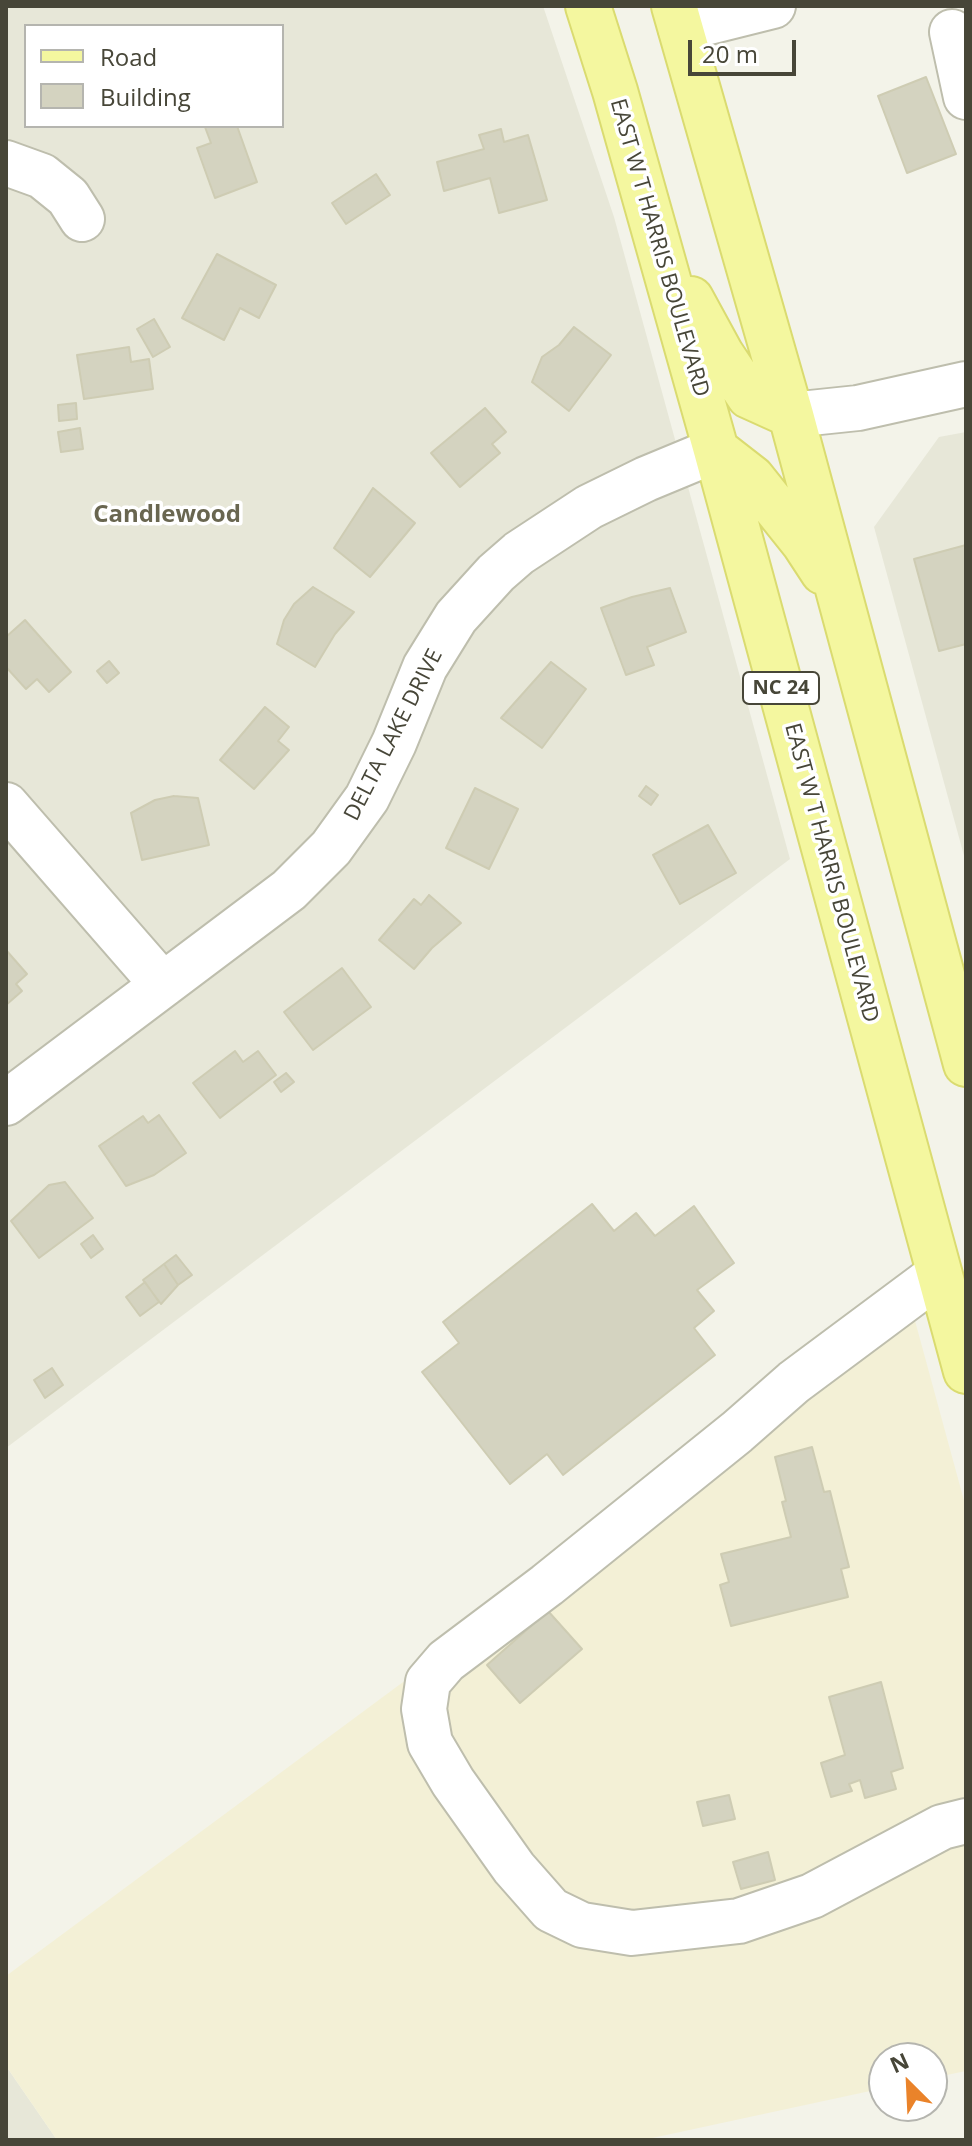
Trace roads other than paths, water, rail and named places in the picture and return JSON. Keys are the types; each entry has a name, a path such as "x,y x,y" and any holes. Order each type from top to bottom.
{"main road":[{"name":"EAST W T HARRIS BOULEVARD","path":"588,6 716,450 966,1371"},
{"path":"677,18 791,415 966,1064"},
{"path":"655,234 721,354 749,396 791,415"},
{"path":"716,450 752,478 804,543 841,601"}],"street":[{"path":"677,18 773,6"},
{"path":"952,32 966,97"},
{"path":"6,163 42,176 68,197 82,219"},
{"path":"791,415 858,408 966,384"},
{"name":"DELTA LAKE DRIVE","path":"6,1103 289,890 331,848 367,798 394,743 425,667 456,617 496,573 519,553 589,507 716,450"},
{"path":"6,805 163,985"},
{"path":"939,1274 794,1382 737,1432 547,1585 446,1661 428,1682 424,1709 430,1743 453,1782 514,1868 551,1910 582,1925 632,1933 739,1921 812,1896 942,1827 966,1821"}],"district":[{"name":"Candlewood","path":"167,515"}]}
